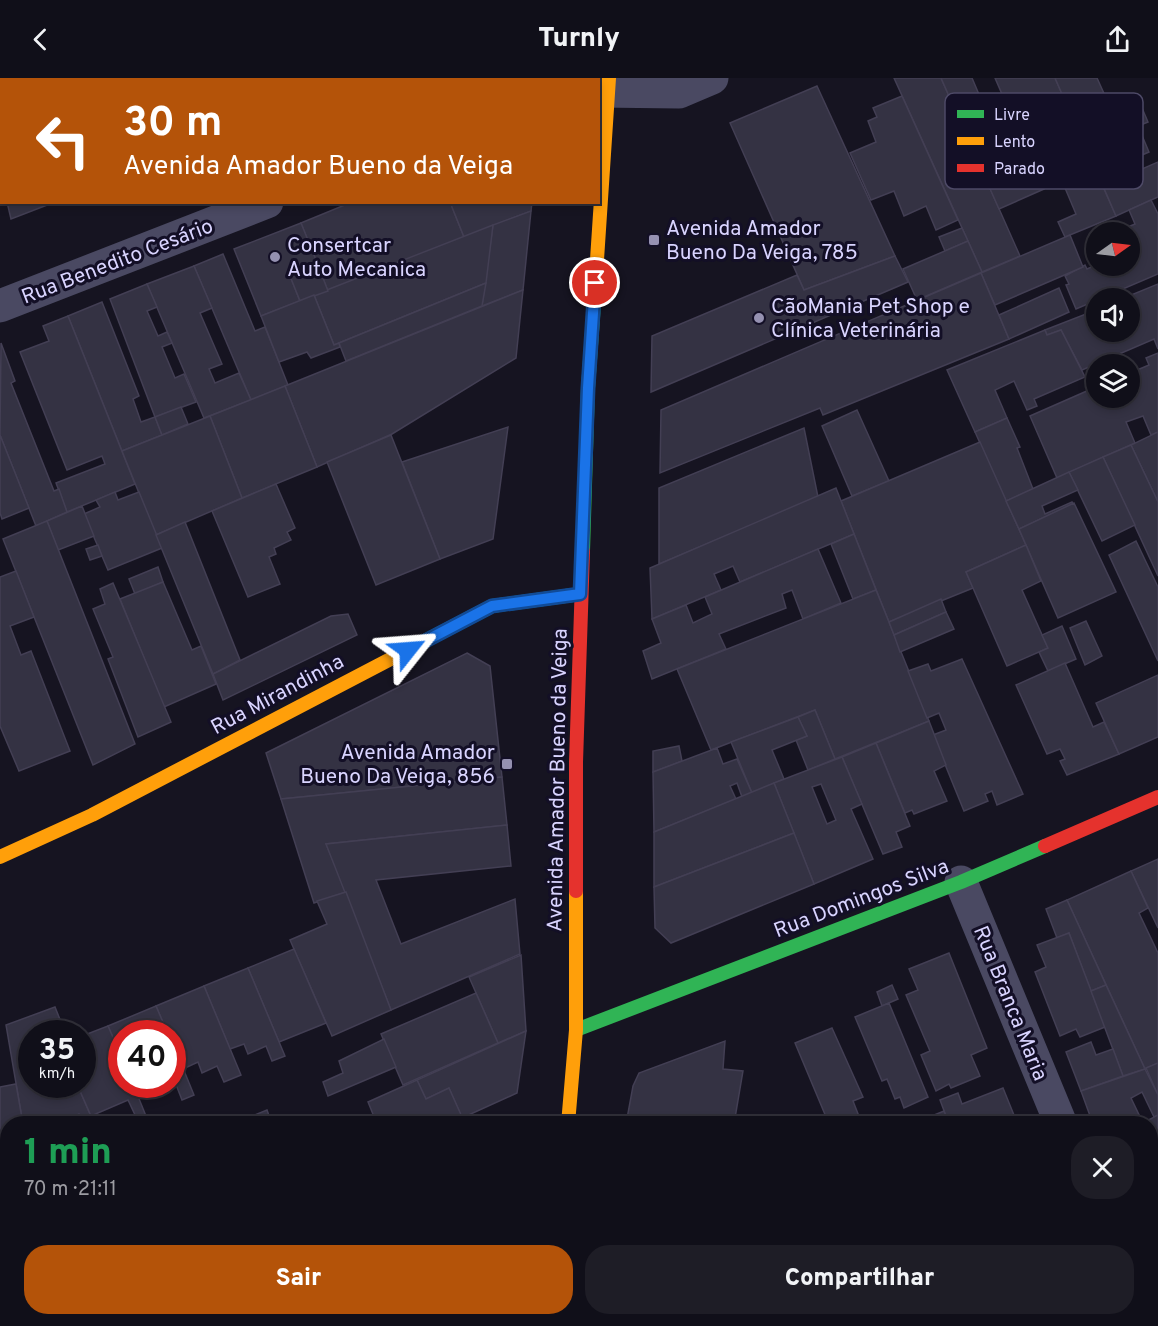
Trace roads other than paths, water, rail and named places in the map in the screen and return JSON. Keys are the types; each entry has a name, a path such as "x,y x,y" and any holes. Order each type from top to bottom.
{"street":[{"path":"605,87 679,92 712,78"},
{"name":"Avenida Amador Bueno da Veiga","path":"600,176 605,87"},
{"name":"Rua Benedito Cesário","path":"0,306 262,204"},
{"name":"Avenida Amador Bueno da Veiga","path":"569,1116 576,1030 576,762 580,594 598,204"},
{"name":"Rua Mirandinha","path":"0,857 92,815 492,606 580,594"},
{"name":"Rua Domingos Silva","path":"576,1030 961,882 1158,797"},
{"name":"Rua Branca Maria","path":"961,882 1058,1116"}],"place":[{"name":"Avenida Amador Bueno Da Veiga, 785","path":"654,240"},
{"name":"Consertcar Auto Mecanica","path":"275,257"},
{"name":"CãoMania Pet Shop e Clínica Veterinária","path":"759,318"},
{"name":"Avenida Amador Bueno Da Veiga, 856","path":"507,764"}]}
